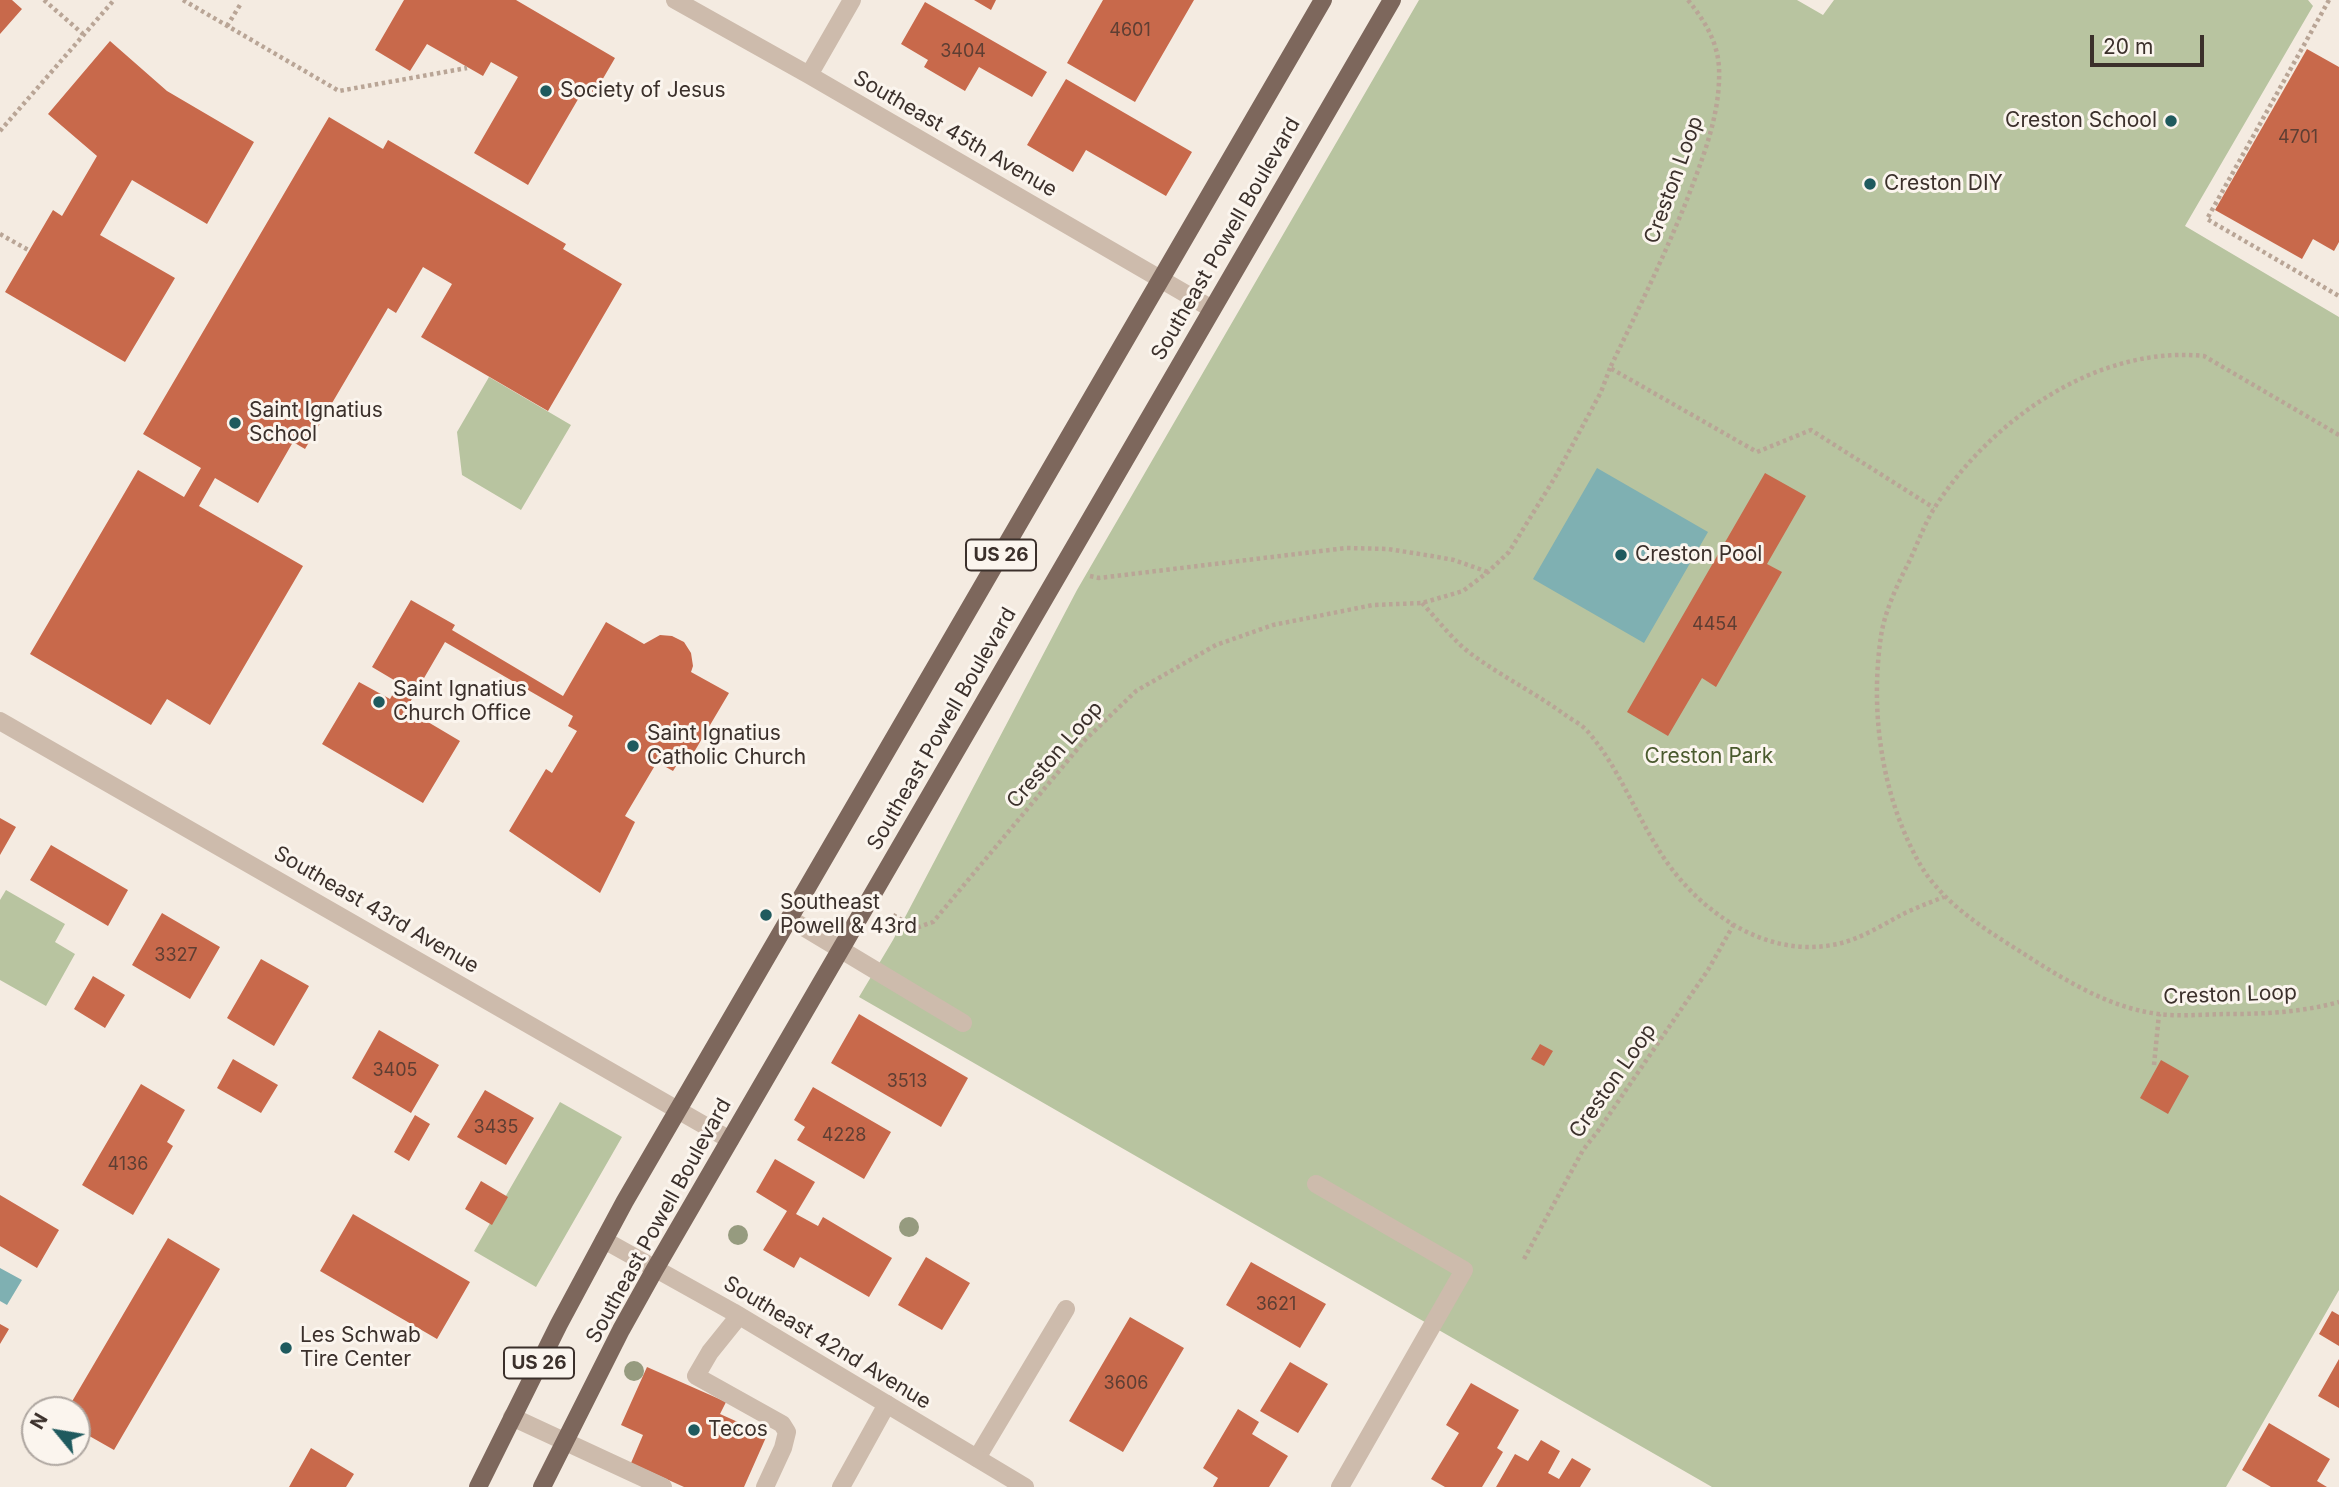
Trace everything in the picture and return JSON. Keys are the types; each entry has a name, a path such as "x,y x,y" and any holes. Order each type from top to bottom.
{"main road":[{"name":"Southeast Powell Boulevard","path":"478,1487 625,1200 1323,0"},
{"name":"Southeast Powell Boulevard","path":"542,1487 655,1269 1392,0"}],"street":[{"name":"Southeast 45th Avenue","path":"675,0 1212,309"},
{"path":"809,75 852,0"},
{"name":"Southeast 43rd Avenue","path":"0,721 730,1140"},
{"path":"790,919 963,1023"},
{"path":"1316,1184 1464,1270 1340,1487"},
{"name":"Southeast 42nd Avenue","path":"604,1240 739,1316 1026,1487"},
{"path":"976,1458 1066,1309"},
{"path":"739,1316 710,1352 696,1376 782,1424 787,1432 783,1448 765,1487"},
{"path":"841,1487 887,1404"},
{"path":"512,1417 663,1487"}],"path":[{"path":"44,0 83,34"},
{"path":"0,131 114,0"},
{"path":"183,0 339,91 467,68"},
{"name":"Creston Loop","path":"868,901 916,928 933,922 1085,740 1136,691 1216,645 1273,625 1373,605 1422,603 1463,591 1509,552 1555,479 1601,392 1677,225 1703,158 1717,107 1719,65 1709,28 1688,0"},
{"path":"2329,0 2207,219 2339,296"},
{"path":"227,26 240,5"},
{"path":"0,233 30,251"},
{"name":"Creston Loop","path":"2339,435 2204,356 2179,353 2138,360 2095,372 2048,395 1992,440 1961,473 1934,508 1895,590 1881,634 1877,699 1882,756 1897,814 1917,860 1944,897 1985,928 2066,981 2097,996 2159,1014 2268,1014 2339,1002"},
{"path":"1610,368 1757,452 1811,430 1934,508"},
{"path":"1099,578 1346,548 1388,550 1454,559 1488,572"},
{"path":"1422,603 1471,654 1588,732 1621,781 1658,849 1683,883 1710,910 1734,924 1766,940 1793,946 1832,945 1869,932 1944,897"},
{"name":"Creston Loop","path":"1524,1259 1583,1150 1700,981 1734,924"},
{"path":"2154,1065 2159,1014"}],"green space":[{"name":"Creston Park","path":"1419,0 1797,0 1823,15 1834,0 2308,0 2313,6 2185,226 2339,317 2339,1290 2226,1487 1712,1487 859,997 893,940 1077,590"},
{"path":"489,377 571,425 521,510 462,475 457,432"},
{"path":"6,890 65,924 55,942 75,954 46,1006 0,980 0,900"},
{"path":"560,1102 622,1137 536,1287 474,1251"}],"water":[{"name":"Creston Pool","path":"1597,468 1708,532 1644,643 1533,579"},
{"path":"0,1268 22,1280 7,1305 0,1301"}],"building":[{"path":"0,0 12,0 22,9 0,34"},
{"name":"Society of Jesus","path":"404,0 516,0 615,58 594,94 584,89 528,185 474,153 518,77 491,62 483,76 427,44 410,71 375,50"},
{"path":"974,0 996,0 991,10"},
{"path":"1103,0 1194,0 1135,102 1067,63"},
{"path":"925,2 1047,72 1032,97 979,67 965,91 924,67 928,60 901,44"},
{"path":"110,41 167,91 254,142 207,224 132,180 100,235 175,278 125,362 5,292 53,210 62,216 97,156 48,114"},
{"path":"2307,49 2339,67 2339,242 2334,251 2313,239 2302,259 2215,210"},
{"path":"1066,79 1192,152 1166,196 1086,150 1073,172 1027,145"},
{"name":"Saint Ignatius School","path":"329,117 383,149 388,140 566,244 563,249 622,284 548,411 421,337 452,284 423,267 396,313 388,308 305,449 293,442 258,503 215,478 199,506 303,566 210,725 167,699 151,725 30,654 138,470 184,497 201,468 143,434"},
{"path":"1765,473 1806,496 1767,564 1782,572 1716,687 1702,678 1668,736 1627,712"},
{"name":"Saint Ignatius Catholic Church","path":"411,600 455,625 452,630 563,696 606,622 644,644 660,635 672,636 684,642 691,653 691,672 729,693 687,764 680,760 673,771 657,762 625,816 635,822 600,893 509,831 546,769 552,773 577,731 568,726 573,716 445,642 406,709 460,741 423,803 322,744 359,682 390,699 399,683 372,667"},
{"path":"0,818 16,827 0,855"},
{"path":"51,845 128,890 108,926 30,880"},
{"path":"162,913 220,947 190,999 132,965"},
{"path":"261,959 309,986 274,1046 227,1018"},
{"path":"93,976 125,995 105,1028 74,1009"},
{"path":"859,1014 968,1078 941,1127 831,1063"},
{"path":"379,1030 439,1065 411,1113 352,1078"},
{"path":"1540,1044 1553,1051 1544,1066 1531,1059"},
{"path":"233,1059 278,1085 261,1113 217,1088"},
{"path":"2161,1060 2189,1076 2168,1114 2140,1098"},
{"path":"141,1084 185,1110 167,1142 173,1146 133,1215 82,1185"},
{"path":"813,1087 891,1132 864,1179 797,1140 805,1127 794,1120"},
{"path":"485,1090 534,1118 506,1165 457,1137"},
{"path":"415,1115 430,1124 409,1161 394,1152"},
{"path":"775,1159 815,1182 796,1214 818,1226 823,1217 892,1258 869,1297 800,1257 794,1268 763,1250 787,1211 756,1192"},
{"path":"481,1181 508,1197 492,1225 465,1209"},
{"path":"0,1195 59,1230 37,1268 0,1246"},
{"path":"353,1214 470,1282 437,1339 320,1271"},
{"path":"168,1238 220,1269 114,1450 91,1437 91,1396 75,1396"},
{"path":"926,1257 970,1283 942,1330 898,1305"},
{"path":"1251,1262 1326,1304 1300,1348 1226,1305"},
{"path":"2332,1311 2339,1315 2339,1346 2319,1334"},
{"path":"1130,1317 1184,1348 1123,1452 1069,1421"},
{"path":"0,1324 9,1329 0,1344"},
{"path":"2339,1359 2339,1408 2318,1396"},
{"path":"1290,1362 1328,1384 1298,1433 1260,1411"},
{"name":"Tecos","path":"647,1367 726,1402 720,1414 767,1435 744,1487 684,1487 631,1463 643,1435 621,1425"},
{"path":"1471,1383 1519,1410 1497,1448 1503,1452 1482,1487 1445,1487 1431,1479 1459,1433 1446,1425"},
{"path":"1238,1409 1259,1422 1252,1434 1288,1456 1269,1487 1213,1487 1218,1478 1203,1468"},
{"path":"2269,1423 2330,1459 2317,1481 2327,1487 2271,1487 2242,1470"},
{"path":"1541,1440 1560,1451 1548,1473 1559,1479 1572,1458 1591,1469 1580,1487 1496,1487 1515,1454 1528,1461"},
{"path":"311,1448 354,1474 346,1487 289,1487"}],"place":[{"name":"Society of Jesus","path":"546,91"},
{"name":"Creston School","path":"2171,121"},
{"name":"Creston DIY","path":"1870,184"},
{"name":"Saint Ignatius School","path":"235,423"},
{"name":"Creston Pool","path":"1621,555"},
{"name":"Saint Ignatius Church Office","path":"379,702"},
{"name":"Saint Ignatius Catholic Church","path":"633,746"},
{"name":"Southeast Powell & 43rd","path":"766,915"},
{"name":"Les Schwab Tire Center","path":"286,1348"},
{"name":"Tecos","path":"694,1430"}]}
